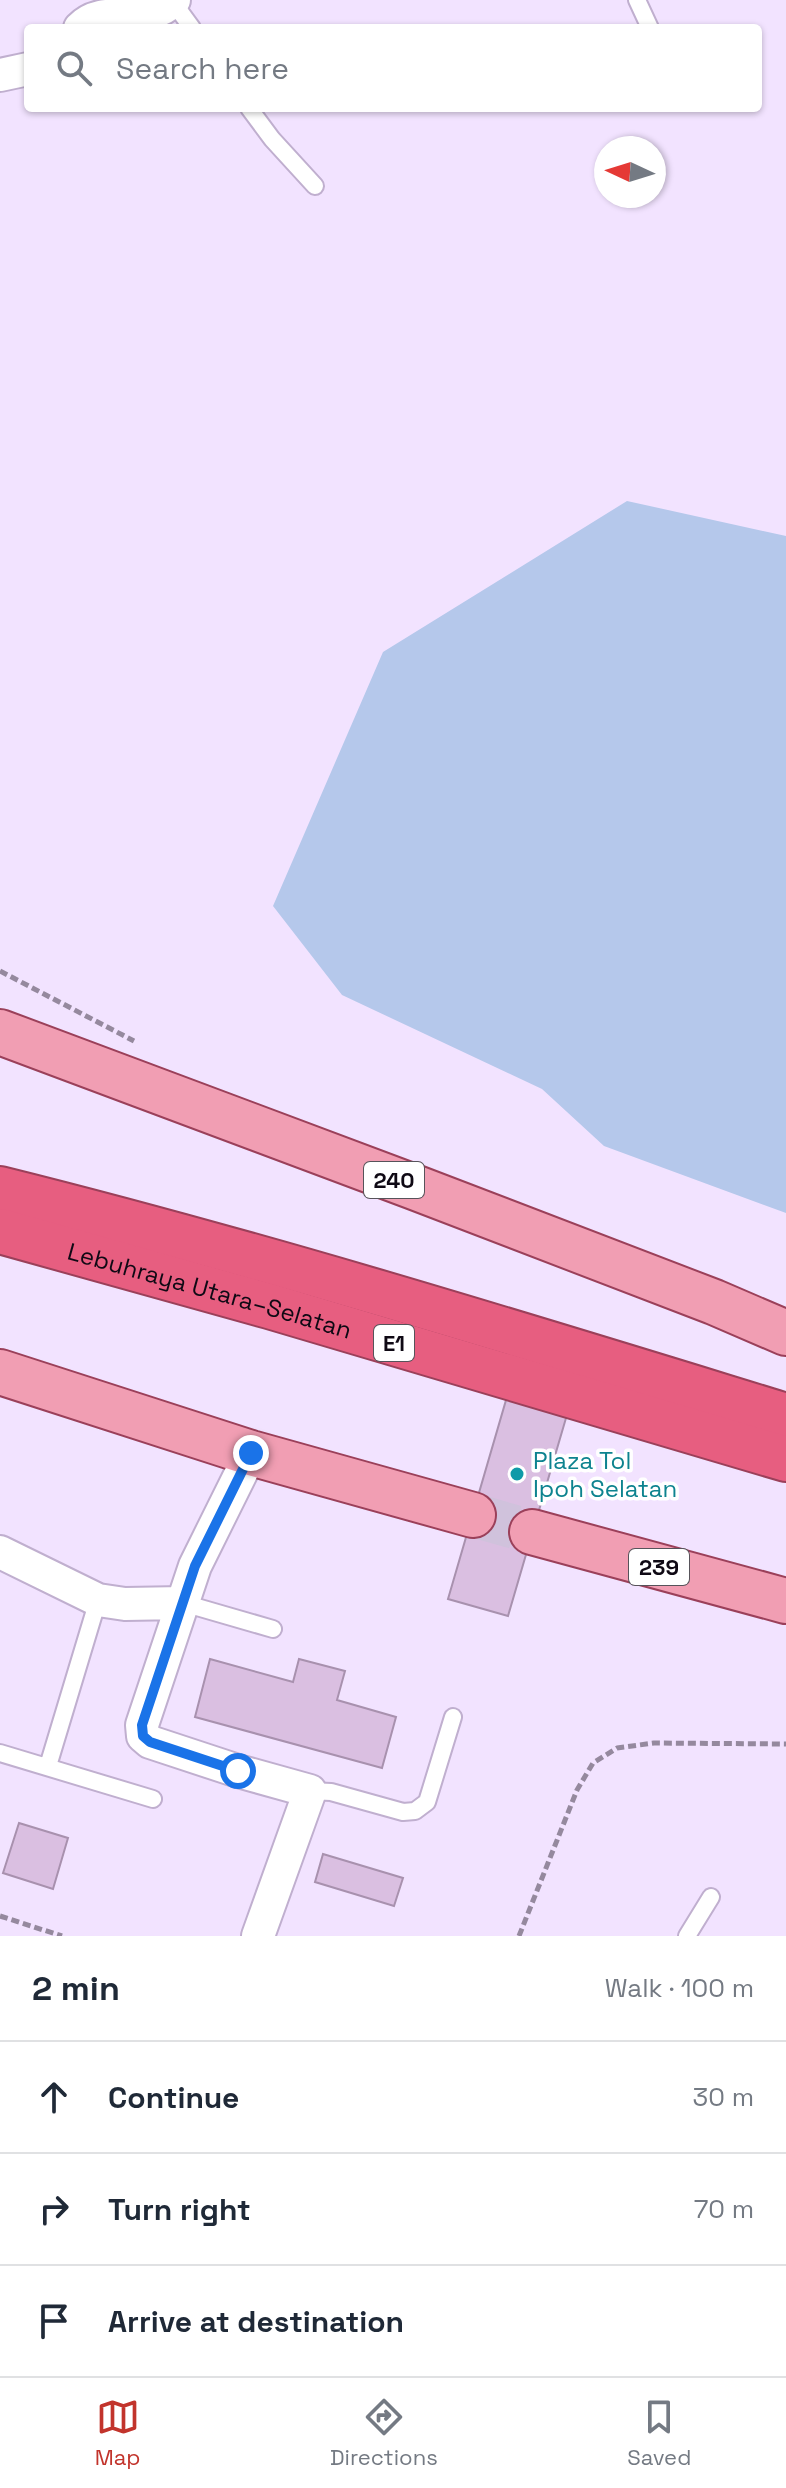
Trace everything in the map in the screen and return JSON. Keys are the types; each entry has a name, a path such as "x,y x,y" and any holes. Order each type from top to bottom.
{"highway":[{"name":"Lebuhraya Utara–Selatan","path":"0,1189 148,1226 786,1416"},
{"name":"Lebuhraya Utara–Selatan","path":"0,1231 269,1306 786,1459"}],"main road":[{"name":"240","path":"0,1032 500,1220 786,1333"},
{"path":"0,1372 251,1453 473,1515"},
{"name":"239","path":"532,1532 786,1601"}],"street":[{"path":"86,24 96,17 156,14 173,1"},
{"path":"0,75 24,70"},
{"path":"251,1453 195,1566 142,1725 143,1736 150,1742 310,1791 258,1936"},
{"path":"0,1552 98,1600 125,1604 183,1603"}],"lane":[{"path":"637,0 648,24"},
{"path":"173,1 189,24"},
{"path":"252,112 315,186"},
{"path":"48,1766 98,1600"},
{"path":"183,1603 273,1629"},
{"path":"310,1791 331,1792 403,1812 415,1811 427,1802 453,1717"},
{"path":"0,1753 153,1799"},
{"path":"687,1936 711,1897"}],"path":[{"path":"519,1936 577,1790 593,1763 617,1748 654,1743 786,1744"},
{"path":"0,1916 62,1936"}],"water":[{"path":"627,501 786,536 786,1213 604,1146 542,1089 342,995 273,906 383,652"}],"building":[{"name":"Plaza Tol Ipoh Selatan","path":"511,1383 571,1401 508,1616 448,1599"},
{"path":"210,1659 293,1682 299,1659 345,1671 337,1700 396,1717 382,1768 195,1717"},
{"path":"19,1823 68,1838 53,1889 3,1873"},
{"path":"323,1854 403,1878 394,1906 315,1882"}],"tunnel":[{"path":"473,1515 532,1532"}],"place":[{"name":"Plaza Tol Ipoh Selatan","path":"517,1474"}],"route":[{"path":"238,1771 150,1742 143,1736 142,1725 195,1566 251,1453"}]}
